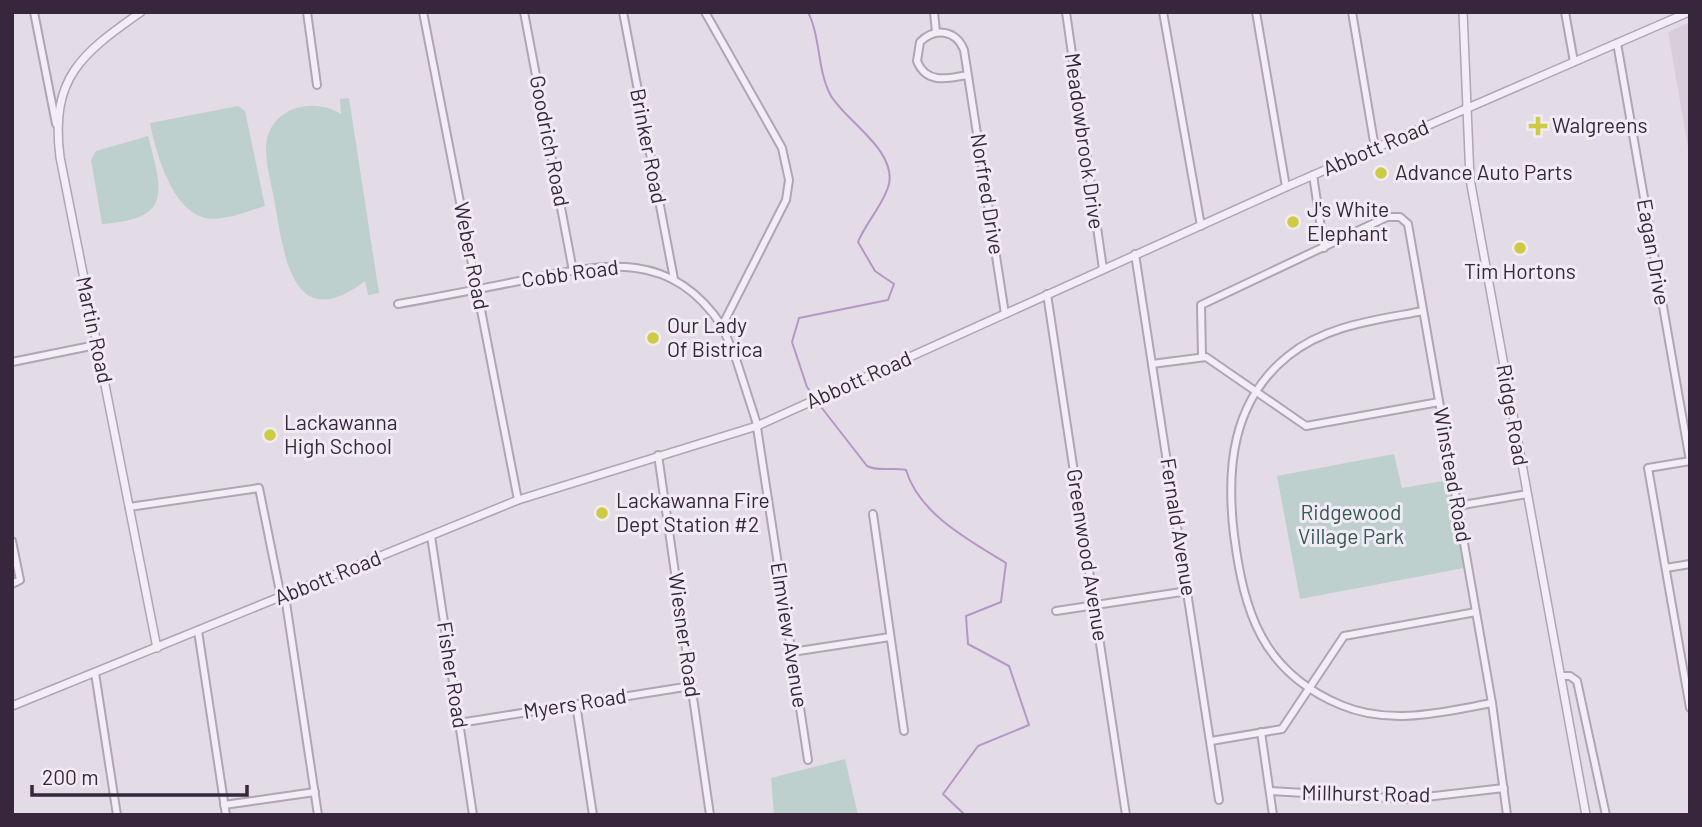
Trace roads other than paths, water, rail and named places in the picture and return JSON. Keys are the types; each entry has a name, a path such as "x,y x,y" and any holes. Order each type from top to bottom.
{"street":[{"name":"Martin Road","path":"34,12 96,345 157,648"},
{"path":"56,124 64,88 80,60 99,42 141,12"},
{"path":"307,12 317,85"},
{"name":"Weber Road","path":"423,12 518,500"},
{"name":"Goodrich Road","path":"524,12 573,271"},
{"name":"Brinker Road","path":"623,12 674,279"},
{"path":"705,12 782,148 789,180 786,200 779,218 722,326"},
{"path":"933,12 936,32 920,41 916,55 919,67 925,74 937,79 967,75"},
{"name":"Meadowbrook Drive","path":"1066,12 1103,269"},
{"path":"1163,12 1201,226"},
{"path":"1256,12 1286,187"},
{"path":"1352,12 1375,148"},
{"name":"Ridge Road","path":"1464,12 1470,179 1586,815"},
{"path":"1565,12 1574,62"},
{"path":"1663,12 1665,23"},
{"name":"Abbott Road","path":"12,706 518,500 757,426 1135,254 1689,12"},
{"name":"Norfred Drive","path":"936,32 952,35 962,45 1005,314"},
{"name":"Eagan Drive","path":"1617,43 1690,461"},
{"path":"1202,357 1201,304 1326,247 1313,175"},
{"name":"Winstead Road","path":"1326,247 1387,217 1400,217 1410,230 1492,703 1507,815"},
{"name":"Fernald Avenue","path":"1135,254 1219,800"},
{"name":"Cobb Road","path":"398,304 573,271 620,265 651,270 674,279 698,297 722,326"},
{"name":"Greenwood Avenue","path":"1047,294 1126,815"},
{"path":"1423,311 1361,323 1309,342 1287,357 1256,391 1238,430 1229,475 1241,588 1249,612 1268,647 1293,675 1344,706 1392,716 1427,715 1492,703"},
{"name":"Elmview Avenue","path":"722,326 734,352 757,426 808,760"},
{"path":"12,362 96,345"},
{"path":"1152,364 1202,357 1306,426 1439,402"},
{"name":"Wiesner Road","path":"658,455 710,815"},
{"path":"1690,461 1648,468 1687,676 1690,708"},
{"path":"130,507 259,488 283,597 318,815"},
{"path":"1457,506 1527,494"},
{"path":"873,513 904,731"},
{"name":"Fisher Road","path":"431,536 473,815"},
{"path":"12,541 20,580 12,584"},
{"path":"1665,568 1690,564"},
{"path":"1056,611 1188,591"},
{"path":"1211,741 1282,729 1344,636 1476,612"},
{"path":"198,631 226,815"},
{"path":"792,652 890,637"},
{"path":"95,673 117,815"},
{"path":"1562,676 1570,676 1577,681 1606,815"},
{"name":"Myers Road","path":"459,723 691,686"},
{"path":"576,704 593,815"},
{"path":"1261,733 1273,815"},
{"name":"Millhurst Road","path":"1270,791 1408,799 1504,788"},
{"path":"224,805 315,792"}],"waterway":[{"path":"808,12 823,76 831,96 878,148 889,172 887,191 858,242 875,271 894,284 888,300 799,318 792,342 807,387 815,398"},
{"path":"818,403 867,466 906,470 922,500 934,513 1006,563 1001,602 966,616 968,644 1009,666 1029,725 978,746 943,794 965,815"}],"place":[{"name":"Walgreens","path":"1538,126"},
{"name":"Advance Auto Parts","path":"1381,173"},
{"name":"J's White Elephant","path":"1293,222"},
{"name":"Tim Hortons","path":"1520,248"},
{"name":"Our Lady Of Bistrica","path":"653,338"},
{"name":"Lackawanna High School","path":"270,435"},
{"name":"Lackawanna Fire Dept Station #2","path":"602,513"}],"park label":[{"name":"Ridgewood Village Park","path":"1351,525"}]}
